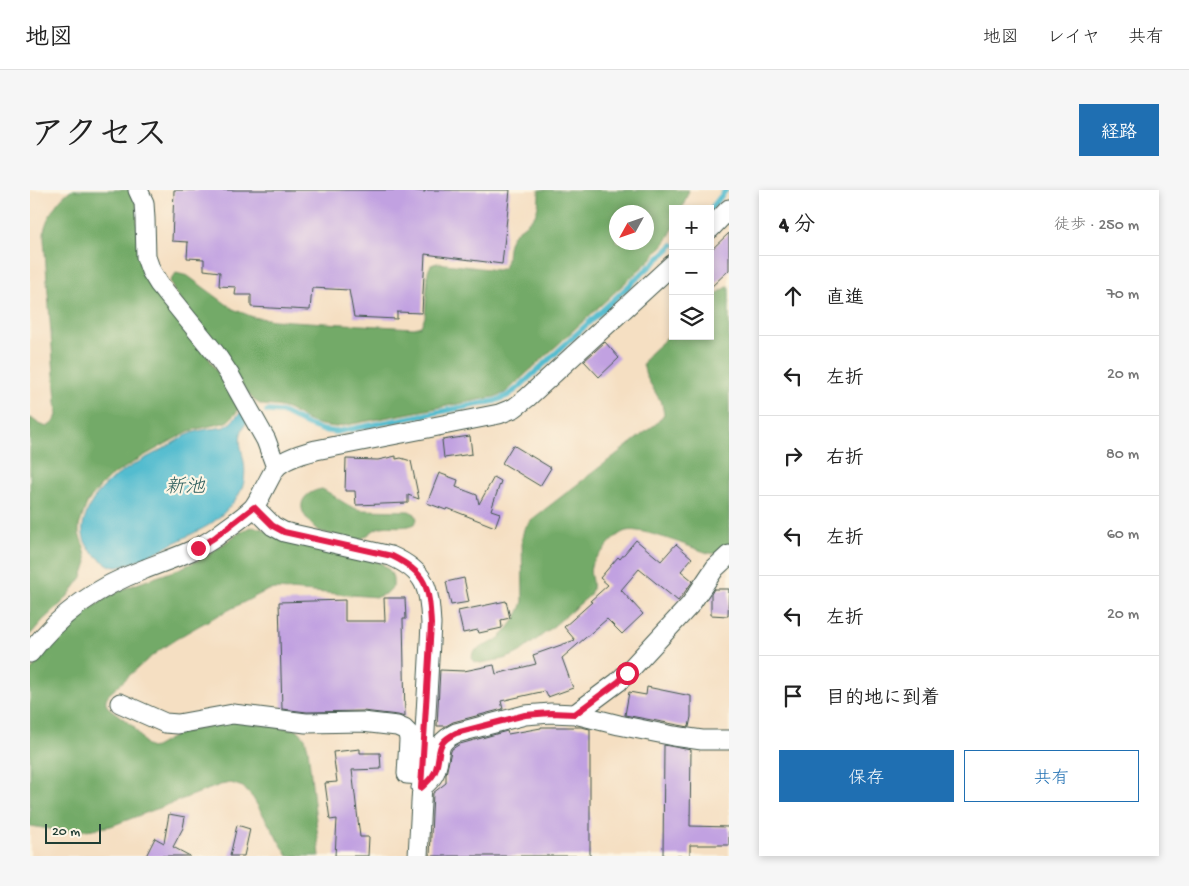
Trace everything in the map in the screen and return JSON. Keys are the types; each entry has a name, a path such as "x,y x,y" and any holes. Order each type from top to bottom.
{"street":[{"path":"138,190 144,204 146,256 150,271 215,353 229,374 266,440 276,467"},
{"path":"714,225 729,209"},
{"path":"30,653 51,628 94,593 144,569 182,556 214,538 254,507 276,467 295,456 316,450 499,414 514,408 669,268"},
{"path":"254,507 273,526 284,532 392,556 405,562 416,571 424,583 429,597 431,624 418,856"},
{"path":"575,714 627,673 690,605 715,568 729,554"},
{"path":"120,703 165,723 178,724 233,714 306,723 362,722 397,726 404,728 410,740 407,774 422,782 430,779 436,770 440,745 446,738 525,715 575,714 674,736 702,740 729,740"}],"green space":[{"path":"71,190 131,190 137,205 138,241 238,406 238,410 227,422 189,431 142,457 110,477 99,488 87,503 79,526 79,534 87,562 82,577 64,601 30,635 30,417 47,427 54,422 57,415 44,231 55,206"},
{"path":"539,190 689,190 683,205 669,205 669,236 651,259 505,393 494,397 336,427 312,422 284,408 259,404 251,397 174,291 170,281 176,273 188,276 233,309 253,317 274,320 414,328 421,326 425,317 428,271 431,265 437,263 497,270 504,268 511,238 536,213"},
{"path":"729,286 729,548 716,554 708,553 643,532 623,532 610,542 592,564 590,570 592,588 589,596 520,652 503,659 481,663 475,662 472,658 473,652 499,638 512,623 522,606 522,538 524,529 531,520 657,423 664,414 662,404 646,376 643,364 649,354 669,336 669,340 714,340 714,295"},
{"path":"322,489 345,504 361,510 409,511 415,514 417,519 415,524 411,525 378,528 357,540 322,532 315,528 308,520 302,509 302,504 303,500 310,493"},
{"path":"250,527 260,528 381,563 391,573 393,587 387,593 377,597 269,590 200,625 164,647 108,695 106,703 109,708 133,726 147,746 151,748 180,733 233,720 298,730 305,738 308,749 320,856 288,856 253,798 243,787 231,783 220,785 111,826 88,830 62,831 30,826 30,672 60,636 96,605 124,589 193,563"}],"water":[{"name":"新池","path":"241,412 247,422 240,437 245,467 244,481 240,493 220,517 209,525 145,557 122,566 115,567 109,565 90,550 84,538 84,522 90,505 106,485 128,468 183,437 198,431 224,427"}],"building":[{"path":"174,190 410,190 425,192 425,190 510,190 502,264 425,254 422,313 397,312 397,319 354,317 349,290 312,288 310,310 251,307 251,295 235,295 236,287 219,286 220,272 204,270 204,259 187,258 188,242 172,241"},
{"path":"729,233 729,270 714,284 714,250 714,247"},
{"path":"605,342 619,358 599,377 584,361"},
{"path":"470,436 472,454 444,458 442,440"},
{"path":"513,445 551,468 540,486 502,463"},
{"path":"396,456 396,459 401,458 411,461 419,499 408,495 408,503 356,505 355,491 345,491 346,459 378,460"},
{"path":"439,473 458,480 456,487 477,495 479,504 494,477 501,481 491,510 500,513 495,527 447,508 446,510 427,503"},
{"path":"636,540 661,561 676,544 692,558 681,571 693,581 678,601 639,569 621,590 643,614 622,634 607,619 562,658 573,688 548,697 545,691 501,701 503,709 453,722 446,726 437,726 440,670 464,671 494,665 496,674 536,664 533,655 575,640 564,627 608,585 600,578"},
{"path":"464,578 469,602 451,605 446,582"},
{"path":"714,589 729,589 728,616 711,615 711,594"},
{"path":"384,598 405,598 406,619 403,619 405,717 363,711 307,712 282,709 279,602 345,600 345,621 385,621"},
{"path":"506,601 510,618 501,620 502,628 479,633 478,630 463,633 458,611"},
{"path":"647,687 691,696 689,727 625,715 629,692 646,695"},
{"path":"541,727 581,727 590,729 590,856 430,856 433,793 446,783 446,774 452,749 460,744 507,731 508,734"},
{"path":"664,745 691,750 690,826 729,827 729,845 690,845 690,856 663,856"},
{"path":"360,749 360,753 380,753 381,769 352,770 360,837 369,837 368,856 335,856 337,819 330,820 325,783 337,782 333,752"},
{"path":"169,814 185,817 183,828 173,847 190,856 146,856 155,838 164,843"},
{"path":"237,825 250,829 244,856 230,856"}],"waterway":[{"path":"714,205 726,190"},
{"path":"267,411 282,412 308,425 336,432 495,401 507,396 518,388 669,249"}],"route":[{"path":"198,548 254,507 273,526 284,532 392,556 405,562 416,571 424,583 429,597 431,624 421,788 436,770 440,745 446,738 456,733 525,715 575,714 627,673"}]}
